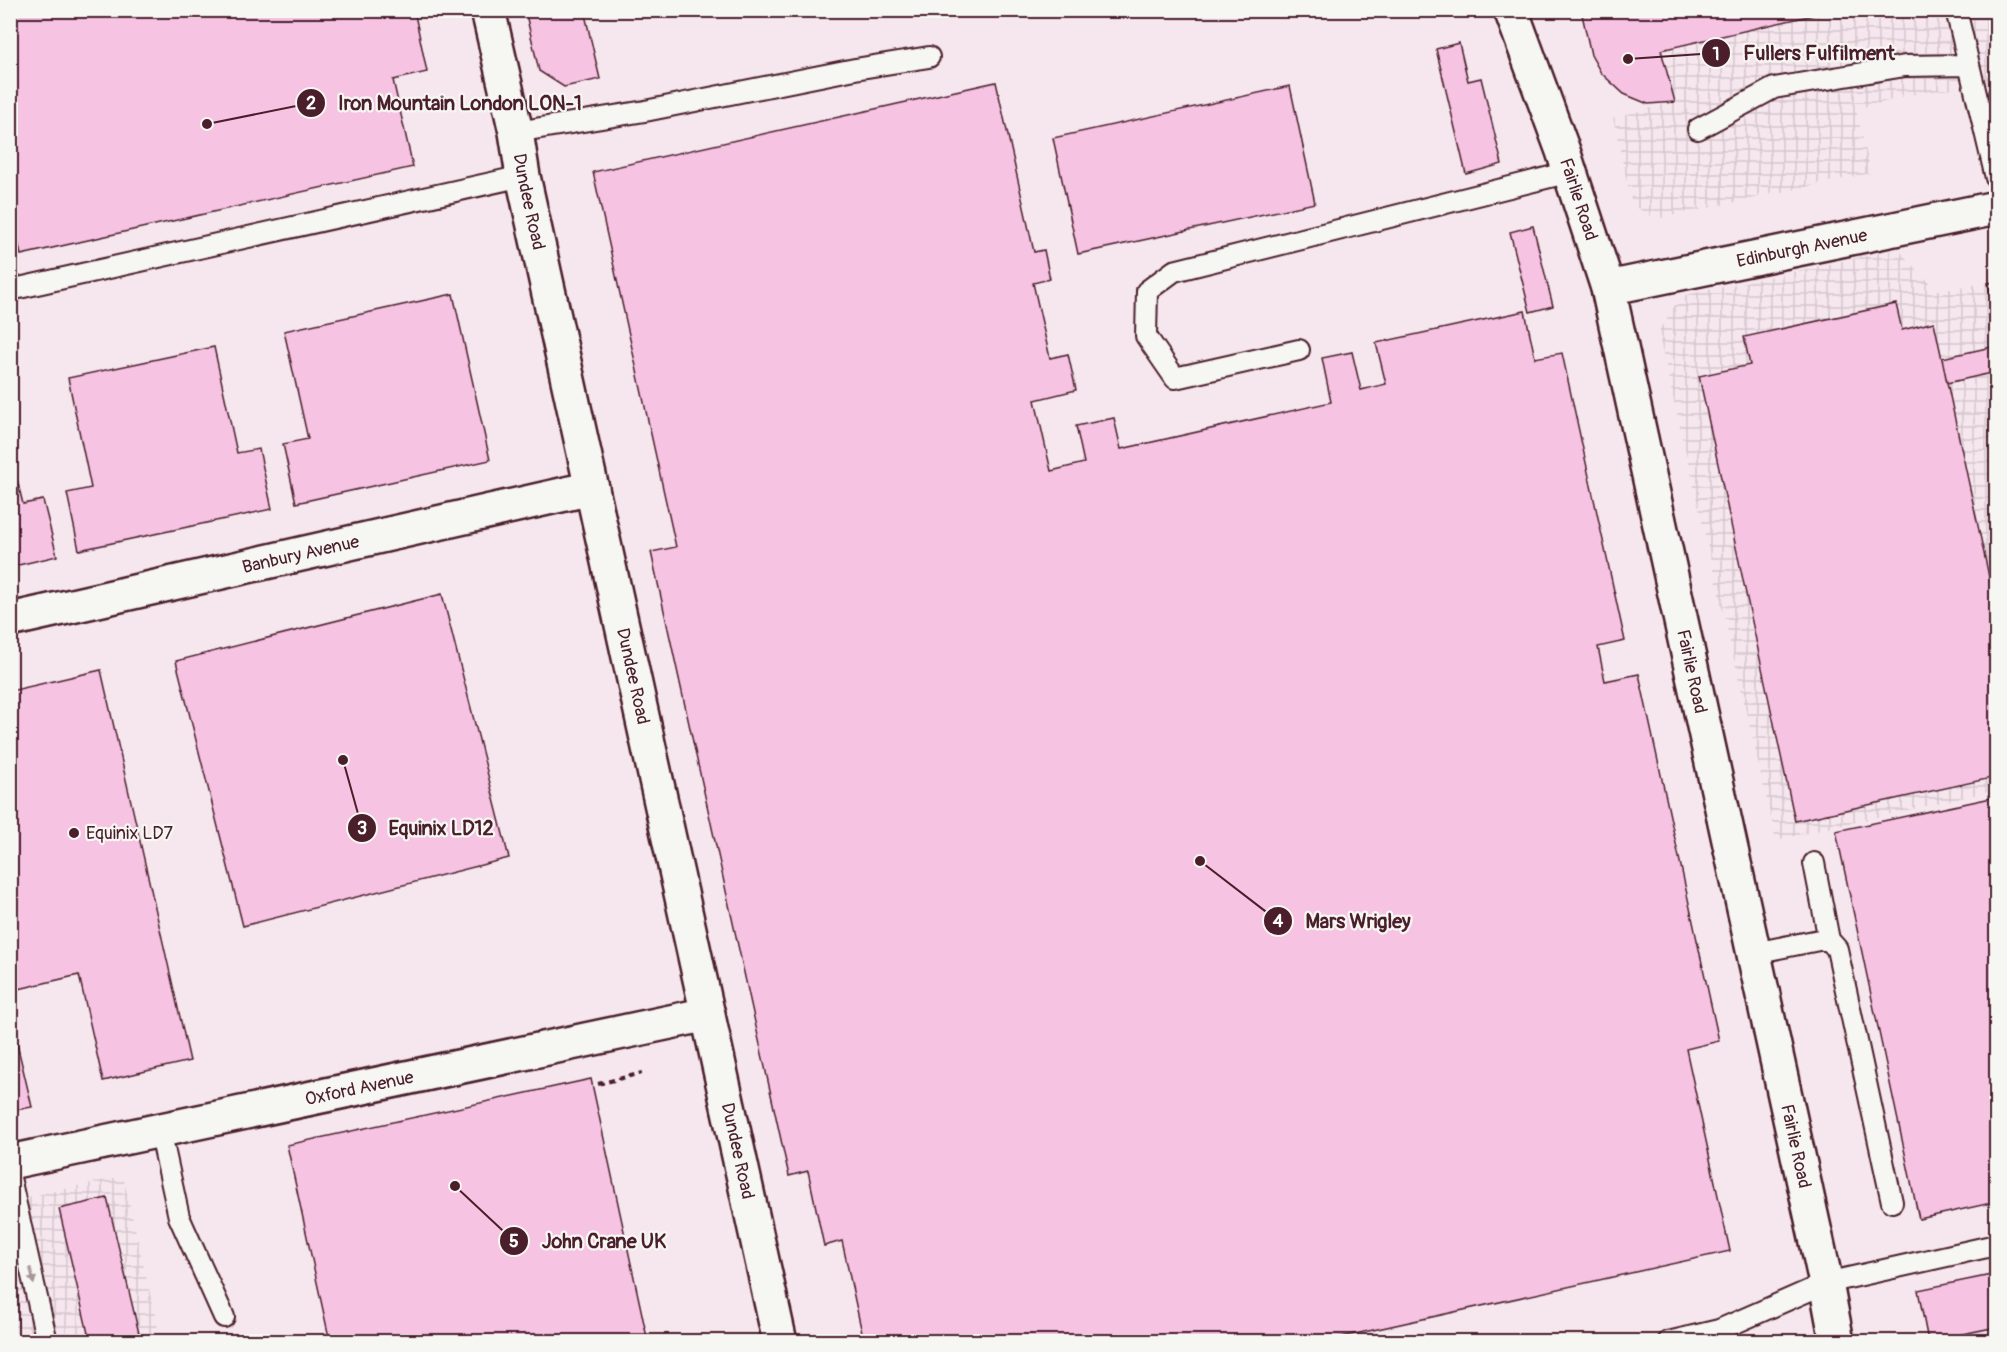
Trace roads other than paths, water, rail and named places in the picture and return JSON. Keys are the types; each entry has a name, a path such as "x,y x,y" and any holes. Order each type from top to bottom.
{"street":[{"name":"Dundee Road","path":"488,10 780,1341"},
{"name":"Fairlie Road","path":"1510,10 1570,172 1608,288 1837,1341"},
{"name":"Edinburgh Avenue","path":"1608,288 1996,208"},
{"name":"Banbury Avenue","path":"10,620 592,488"},
{"name":"Oxford Avenue","path":"10,1162 708,1014"}],"lane":[{"path":"1956,10 1996,178"},
{"path":"516,132 645,111 855,69 929,57"},
{"path":"1698,129 1774,88 1905,66 1969,65"},
{"path":"1299,350 1175,378 1146,336 1147,291 1174,271 1570,172"},
{"path":"10,290 523,176"},
{"path":"1814,863 1829,940 1837,949 1892,1202"},
{"path":"1754,953 1829,940"},
{"path":"160,1130 179,1217 224,1317"},
{"path":"10,1178 46,1341"},
{"path":"1668,1341 1719,1330 1826,1283 1996,1245"}],"place":[{"name":"Fullers Fulfilment","path":"1628,59"},
{"name":"Iron Mountain London LON-1","path":"207,124"},
{"name":"Equinix LD12","path":"343,760"},
{"name":"Equinix LD7","path":"74,833"},
{"name":"Mars Wrigley","path":"1200,861"},
{"name":"John Crane UK","path":"455,1186"}]}
